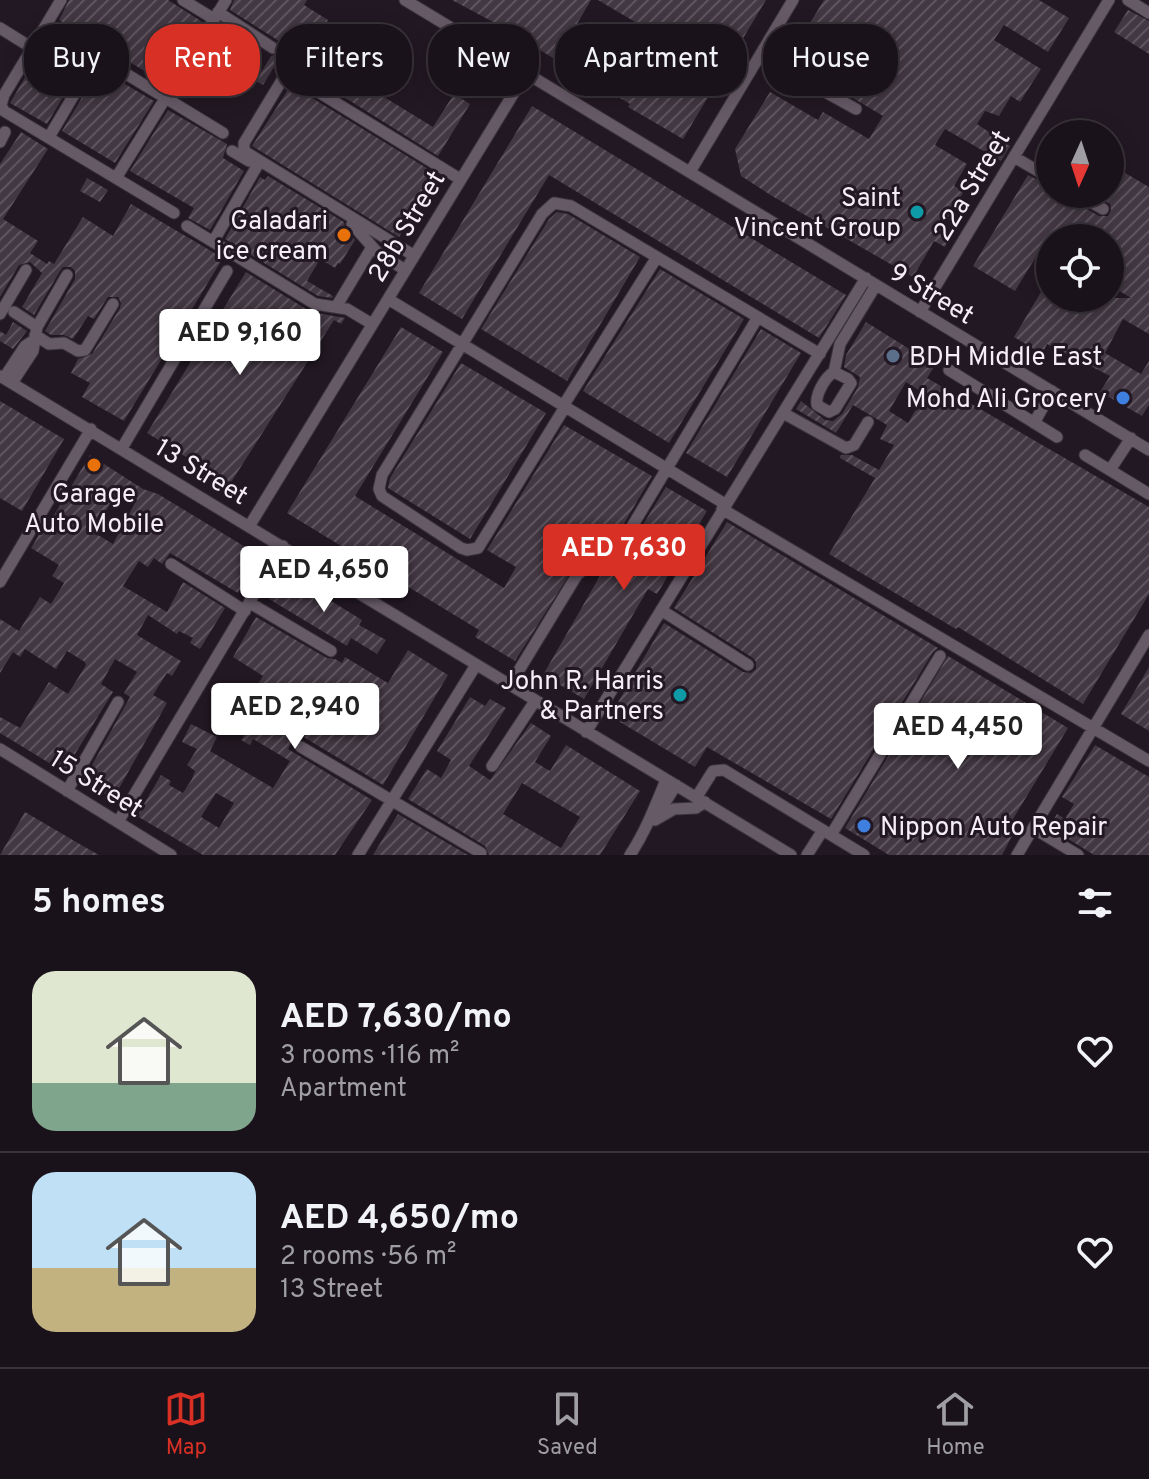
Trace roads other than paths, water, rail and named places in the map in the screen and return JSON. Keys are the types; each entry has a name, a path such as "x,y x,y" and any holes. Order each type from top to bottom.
{"street":[{"path":"47,24 61,0"},
{"path":"183,0 273,48"},
{"path":"116,178 226,0"},
{"name":"9 Street","path":"405,0 445,24"},
{"path":"690,172 793,0"},
{"name":"22a Street","path":"920,312 1109,0"},
{"path":"1128,0 1149,13"},
{"path":"0,28 24,43"},
{"path":"760,56 856,109"},
{"path":"24,61 1,100 4,111 174,213"},
{"path":"129,75 223,133"},
{"path":"413,255 244,151 244,143 282,80 287,76 294,77 460,179"},
{"name":"9 Street","path":"539,81 1149,450"},
{"path":"49,137 73,96"},
{"name":"28b Street","path":"250,525 512,96"},
{"path":"232,151 356,227 372,247 405,270"},
{"path":"1014,157 1036,170"},
{"path":"213,242 257,166"},
{"path":"657,257 482,543 473,550 461,548 387,502 379,489 382,475 542,214 554,203 571,206 657,257 758,317 820,354"},
{"path":"187,226 315,304 347,309 372,324"},
{"path":"336,307 372,247"},
{"path":"0,314 26,270"},
{"path":"122,448 227,271"},
{"path":"5,379 33,351 35,334 67,275"},
{"path":"586,732 723,506 820,354 871,282"},
{"path":"834,372 840,344 871,282"},
{"path":"388,299 723,506 1149,761"},
{"path":"14,312 49,344 61,343 78,351 85,350 113,304"},
{"path":"510,685 577,575 584,569 610,563 758,317"},
{"path":"949,370 1057,437"},
{"name":"13 Street","path":"5,379 791,855"},
{"path":"1034,423 1052,391"},
{"path":"783,413 846,448 854,445 868,422"},
{"path":"0,582 91,429"},
{"path":"1110,470 1131,438"},
{"path":"1085,455 1149,494"},
{"path":"118,822 283,546"},
{"path":"171,564 331,651"},
{"path":"661,610 748,665"},
{"path":"1017,855 1149,635"},
{"path":"807,855 827,833 940,656"},
{"path":"358,855 476,665"},
{"path":"492,766 535,701"},
{"path":"67,791 118,702"},
{"path":"301,747 481,853"},
{"name":"15 Street","path":"0,749 171,855"},
{"path":"655,820 674,809 696,808 713,771 720,769 864,855"},
{"path":"630,855 655,820 671,782"},
{"path":"646,831 648,821 671,782"},
{"path":"1033,828 1078,855"}],"place":[{"name":"Saint Vincent Group","path":"917,212"},
{"name":"Galadari ice cream","path":"344,235"},
{"name":"BDH Middle East","path":"893,356"},
{"name":"Mohd Ali Grocery","path":"1123,398"},
{"name":"Garage Auto Mobile","path":"94,465"},
{"name":"John R. Harris & Partners","path":"680,695"},
{"name":"Nippon Auto Repair","path":"864,826"}]}
